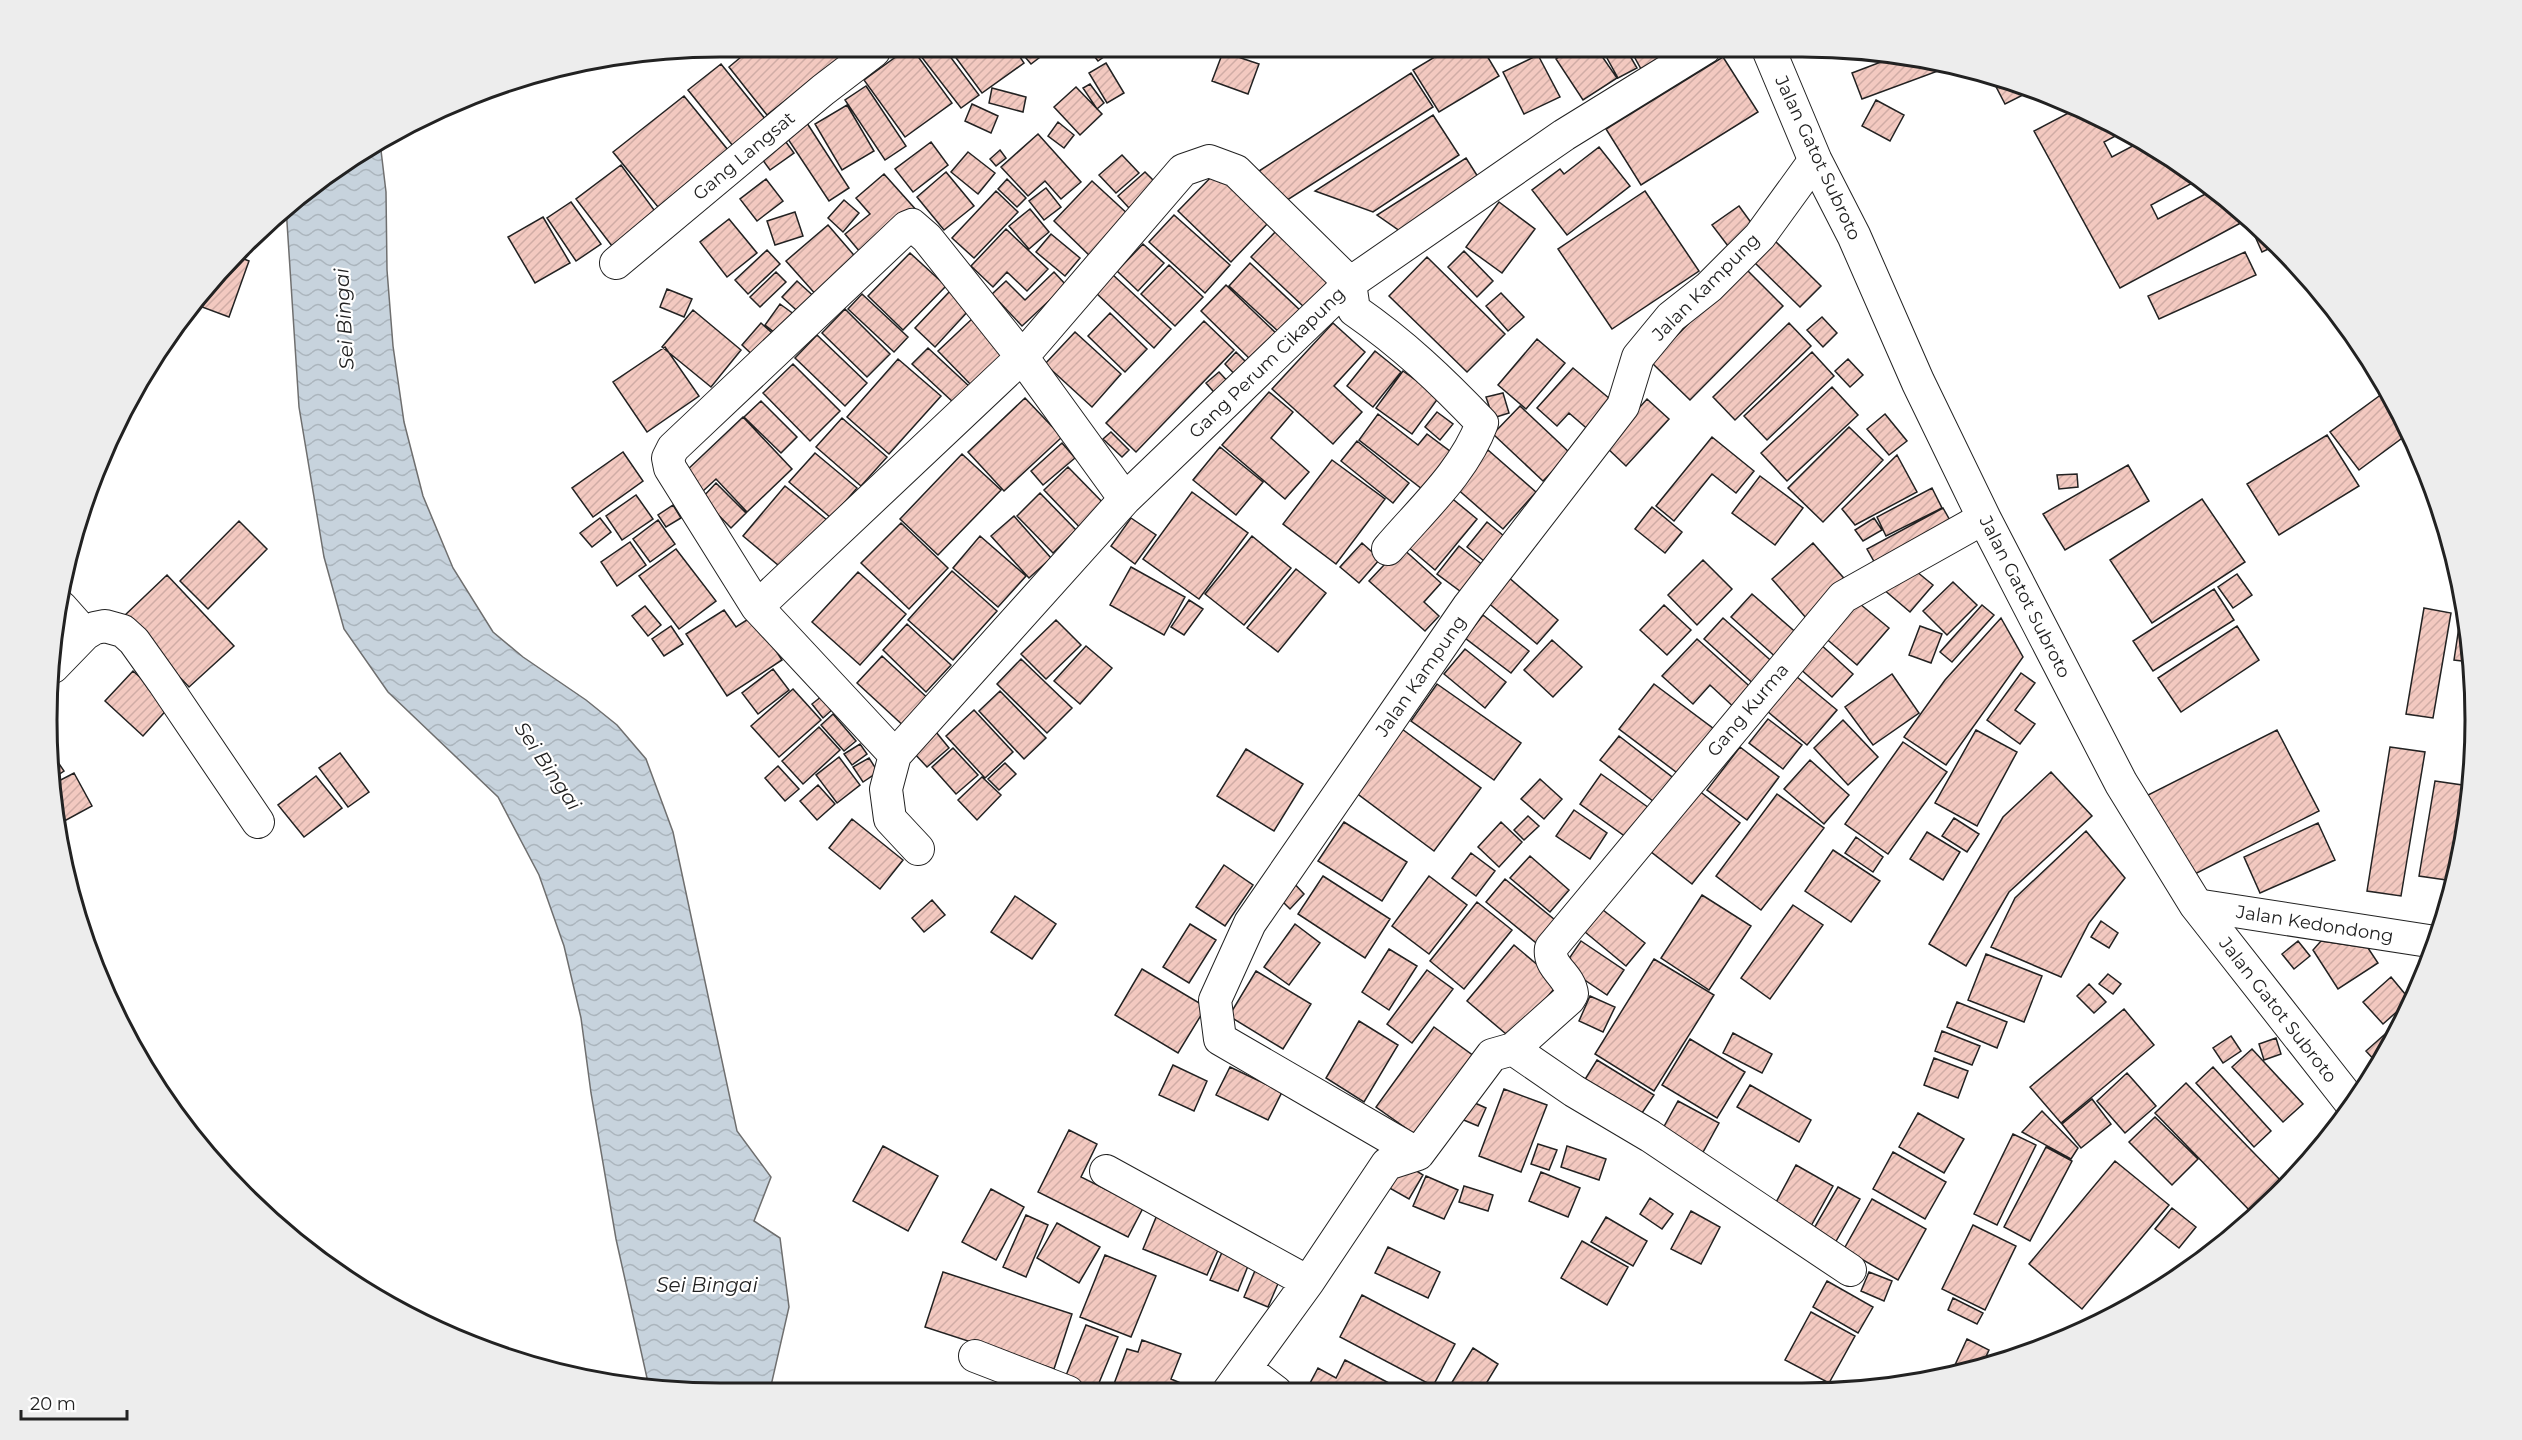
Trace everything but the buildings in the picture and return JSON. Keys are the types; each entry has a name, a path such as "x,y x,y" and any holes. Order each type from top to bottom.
{"main road":[{"name":"Jalan Gatot Subroto","path":"1772,57 1815,160 1854,236 1918,382 1984,518 2121,783 2196,905 2347,1097"}],"street":[{"name":"Gang Langsat","path":"616,262 823,90 866,57"},
{"name":"Gang Perum Cikapung","path":"895,755 1125,499 1350,283 1564,135 1690,57"},
{"name":"Jalan Kampung","path":"1418,1155 1220,1040 1215,1000 1257,913 1468,607 1623,406 1638,357 1671,317 1708,287 1760,236 1815,160"},
{"path":"757,607 1022,357 1183,170 1209,161 1236,171 1350,283 1354,310 1392,336 1482,423 1474,446 1429,504 1388,549"},
{"path":"918,849 890,819 886,789 895,755 757,607 670,468 668,458 673,448 907,227 912,225 927,238 1022,357 1125,499"},
{"name":"Gang Kurma","path":"1513,1049 1572,994 1571,987 1551,961 1551,948 1843,597 1984,518"},
{"path":"66,612 85,634"},
{"path":"60,660 85,634 96,628 105,626 123,631 134,641 258,822"},
{"name":"Jalan Kedondong","path":"2196,905 2427,941"},
{"path":"1237,1380 1308,1282 1388,1164 1418,1155 1492,1054 1513,1049 1574,1091 1650,1136 1850,1270"},
{"path":"1106,1171 1308,1282"},
{"path":"975,1356 1045,1383"}],"water":[{"name":"Sei Bingai","path":"381,150 386,192 387,270 393,346 404,422 423,496 453,568 493,632 523,657 586,700 617,725 646,759 673,832 737,1131 771,1177 754,1221 780,1238 789,1307 772,1383 677,1382 647,1379 616,1239 591,1093 581,1018 564,946 539,875 498,797 388,692 344,629 324,557 299,407 287,219 316,194"}]}
